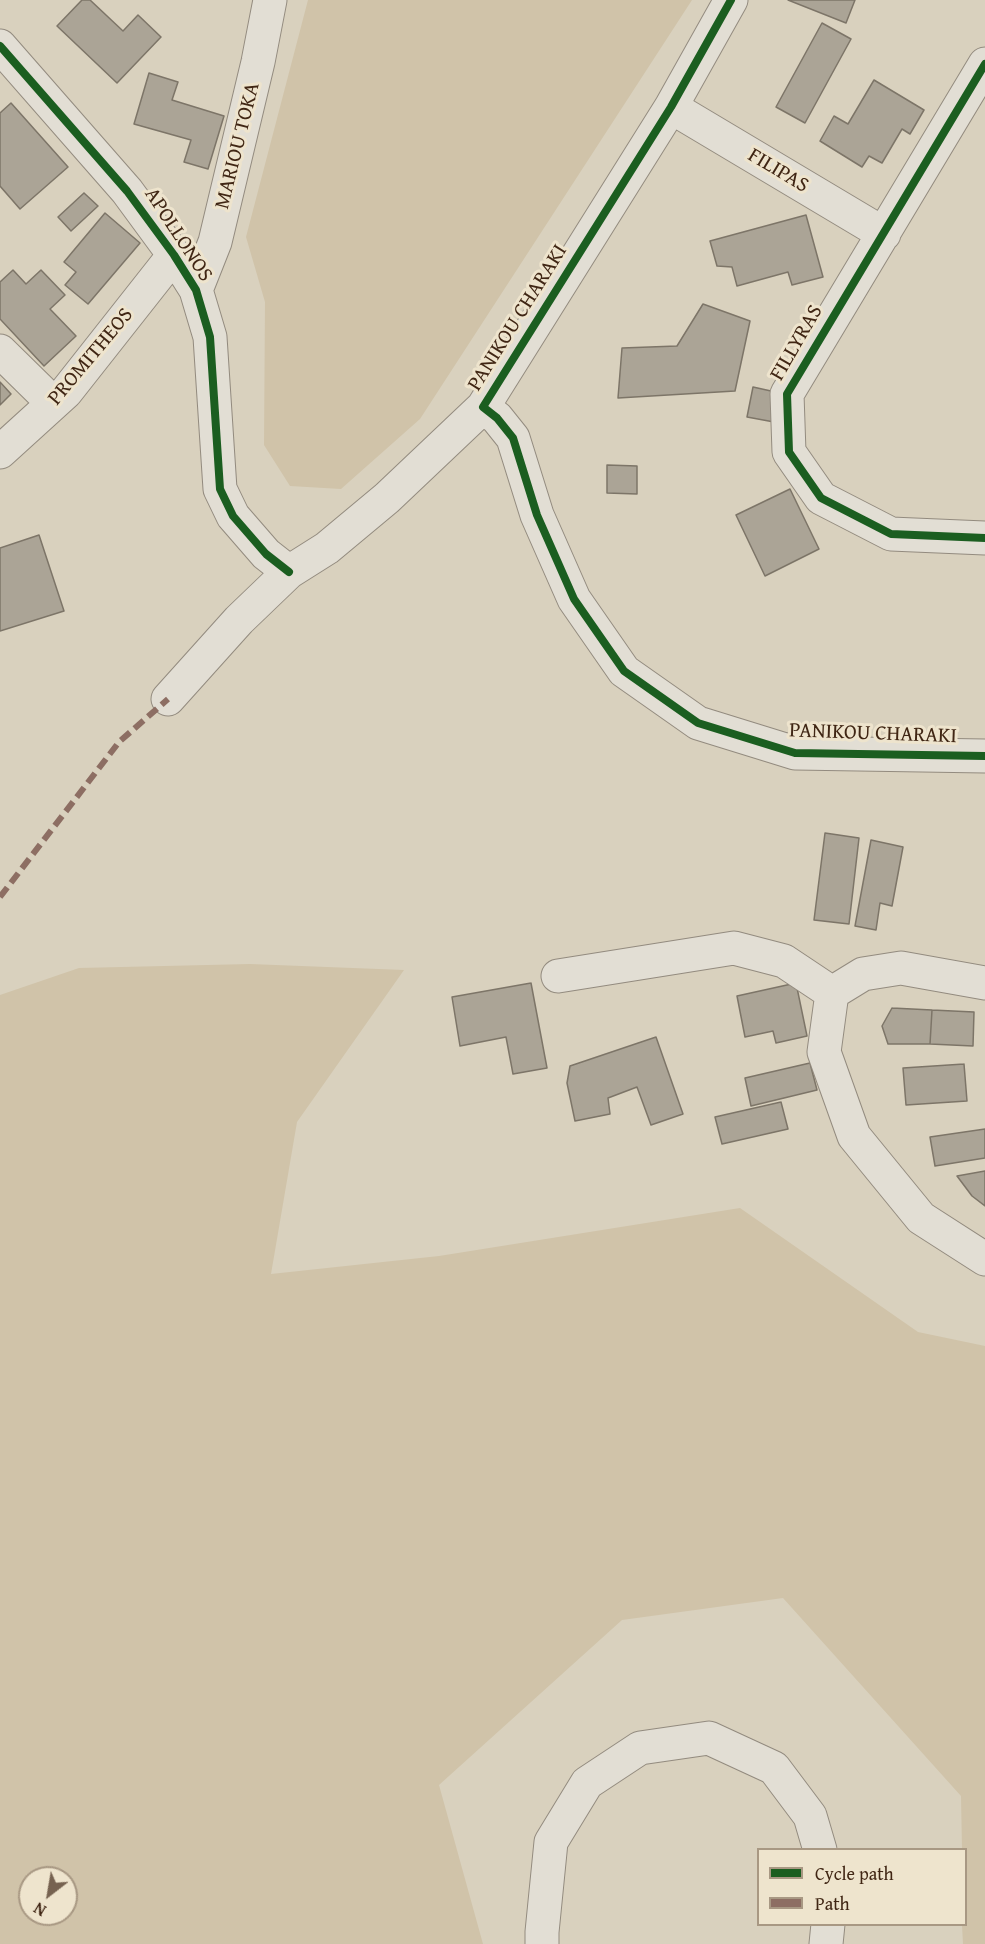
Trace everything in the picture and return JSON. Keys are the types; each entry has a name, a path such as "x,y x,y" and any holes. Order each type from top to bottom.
{"street":[{"name":"MARIOU TOKA","path":"196,290 215,242 258,62 270,0"},
{"name":"PANIKOU CHARAKI","path":"731,0 671,107 483,407 497,418 513,438 537,515 574,599 624,671 698,723 795,753 985,756"},
{"name":"APOLLONOS","path":"0,46 127,191 174,255 196,290 210,337 220,489 233,516 266,554 289,572"},
{"name":"FILLYRAS","path":"985,64 787,394 789,452 821,498 891,534 985,538"},
{"name":"FILIPAS","path":"671,107 884,234"},
{"name":"PROMITHEOS","path":"0,452 66,392 174,255"},
{"path":"0,351 53,403"},
{"path":"168,699 239,620 289,572 327,548 387,498 483,407"},
{"path":"558,976 734,948 784,961 832,993"},
{"path":"832,993 863,974 901,968 985,983"},
{"path":"832,993 824,1052 854,1136 921,1218 985,1259"},
{"path":"542,1944 551,1842 587,1783 640,1748 709,1737 774,1768 810,1816 819,1848"},
{"path":"826,1944 828,1926"}],"shaded area":[{"path":"308,0 692,0 420,419 341,489 290,486 264,445 265,302 246,237"},
{"path":"250,964 404,970 297,1122 271,1274 439,1256 740,1208 918,1332 985,1346 985,1944 963,1944 962,1926 967,1926 967,1848 962,1848 961,1796 783,1598 622,1620 439,1785 483,1944 0,1944 0,995 79,968"}],"building":[{"path":"82,0 90,0 123,31 138,15 161,37 117,83 57,26"},
{"path":"788,0 855,0 846,23"},
{"path":"822,23 851,39 805,123 776,107"},
{"path":"149,73 178,82 172,100 224,116 208,169 184,162 191,140 134,124"},
{"path":"874,80 924,110 910,134 902,129 882,163 869,156 862,167 820,141 834,116 848,124"},
{"path":"11,103 68,167 20,209 0,186 0,113"},
{"path":"84,193 98,206 71,231 58,217"},
{"path":"105,213 140,243 88,304 65,285 76,272 64,262"},
{"path":"806,215 823,277 792,285 788,272 737,286 732,267 717,266 710,241"},
{"path":"13,270 26,284 41,270 65,295 50,309 76,336 44,366 0,319 0,282"},
{"path":"703,304 750,321 735,391 618,398 622,348 677,346"},
{"path":"0,382 11,394 0,405"},
{"path":"753,387 780,393 774,422 747,417"},
{"path":"607,465 637,466 637,494 607,493"},
{"path":"790,489 819,549 765,576 736,515"},
{"path":"39,535 64,611 0,631 0,548"},
{"path":"825,833 859,838 849,924 814,920"},
{"path":"871,840 903,847 892,906 880,903 876,930 855,926"},
{"path":"531,983 547,1068 513,1074 506,1037 460,1046 452,997"},
{"path":"796,983 807,1036 776,1043 773,1031 745,1037 737,996"},
{"path":"892,1008 932,1010 930,1044 888,1044 882,1026"},
{"path":"932,1010 974,1012 973,1046 930,1044"},
{"path":"656,1037 683,1114 651,1125 637,1087 608,1098 610,1114 575,1121 567,1083 570,1066"},
{"path":"810,1063 817,1090 751,1106 745,1078"},
{"path":"964,1064 967,1101 906,1105 903,1068"},
{"path":"781,1102 788,1129 722,1144 715,1117"},
{"path":"985,1129 985,1158 935,1166 930,1137"},
{"path":"985,1171 985,1206 972,1196 957,1176"}],"marked path":[{"path":"0,897 119,742 168,699"}],"cycle path":[{"path":"731,0 671,107 483,407 497,418 513,438 537,515 574,599 624,671 698,723 795,753 985,756"},
{"path":"0,46 127,191 174,255 196,290 210,337 220,489 233,516 266,554 289,572"},
{"path":"985,64 787,394 789,452 821,498 891,534 985,538"}]}
